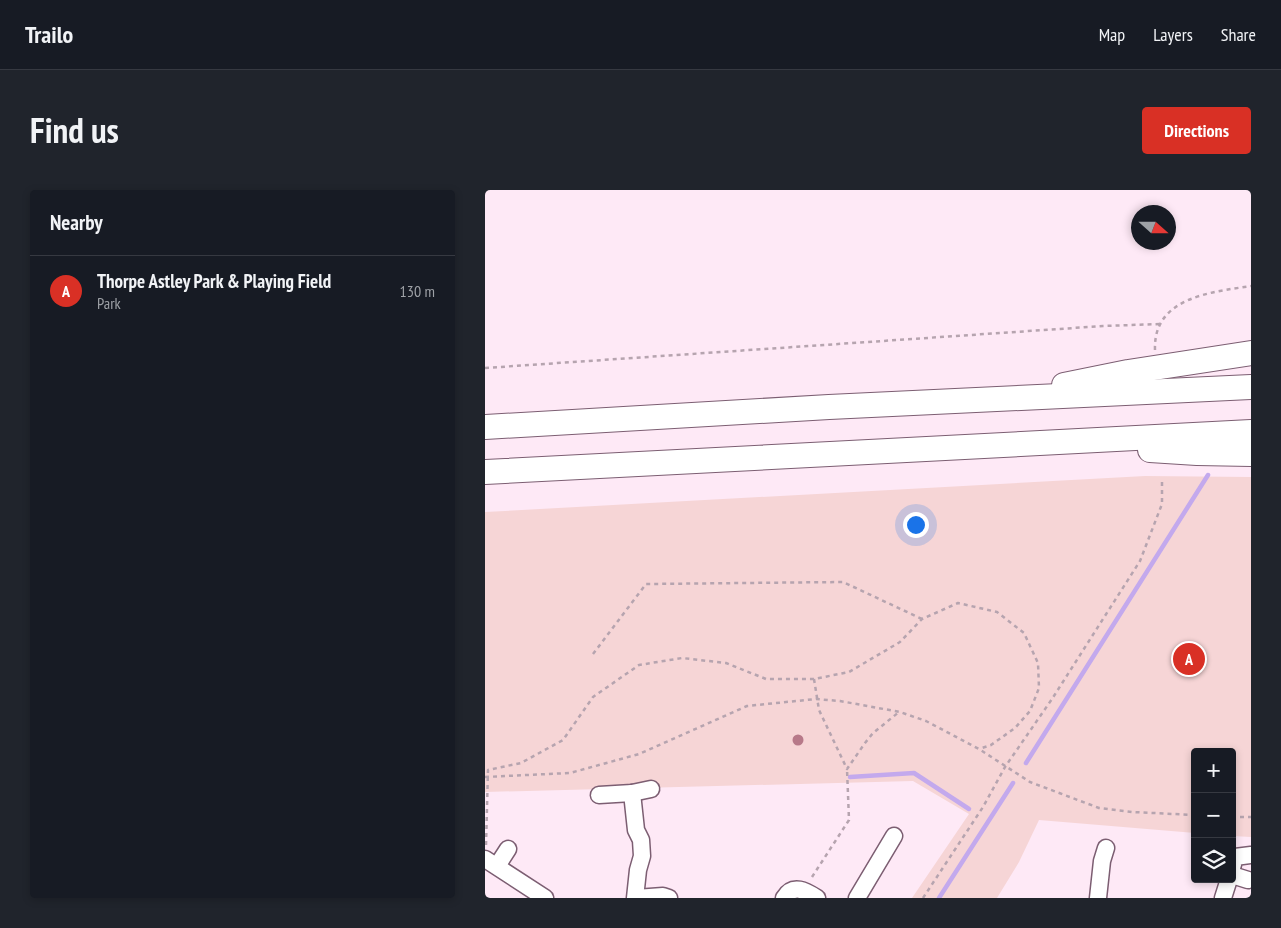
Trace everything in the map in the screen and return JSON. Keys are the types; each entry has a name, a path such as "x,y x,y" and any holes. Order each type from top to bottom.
{"highway":[{"path":"987,400 1128,372 1251,353"},
{"path":"485,427 819,407 1251,387"},
{"path":"485,472 1251,432"},
{"path":"1038,442 1197,453 1251,454"}],"street":[{"path":"599,795 632,793 651,789"},
{"path":"632,793 636,830 641,840 642,856 638,870 635,898 663,896 669,898"},
{"path":"857,898 895,836"},
{"path":"1098,898 1102,861 1107,848"},
{"path":"508,849 491,862 545,898"},
{"path":"1223,898 1228,883"},
{"path":"784,898 795,889 810,894"}],"path":[{"path":"1156,353 1155,337 1160,324 1171,310 1185,301 1212,292 1251,286"},
{"path":"485,368 1093,326 1160,324"},
{"path":"923,898 983,806 1005,767 1052,699 1141,561 1162,504 1162,480"},
{"path":"593,654 646,584 843,582 921,619"},
{"path":"491,862 486,777 488,770 521,763 563,740 593,697 639,665 682,658 726,664 766,679 814,679 849,672 900,642 921,619 958,603 997,612 1024,633 1038,664 1039,688 1030,711 1015,728 991,745 979,749"},
{"path":"810,894 849,820 847,769 819,710 814,679"},
{"path":"486,777 571,772 639,754 747,706 816,699 869,705 900,712 926,721 979,749 1030,782 1099,808 1132,812 1191,815"},
{"path":"847,769 873,733 900,712"},
{"path":"1236,817 1251,817"}],"shaded area":[{"path":"1145,476 1251,477 1251,837 1236,836 1236,748 1191,748 1191,833 1039,820 1019,862 997,898 912,898 969,814 913,781 485,792 485,512"}],"waterway":[{"path":"1026,763 1208,475"},
{"path":"850,777 914,773 969,809"},
{"path":"939,898 1013,783"}],"place":[{"name":"Thorpe Astley Park & Playing Field","path":"1189,659"}]}
